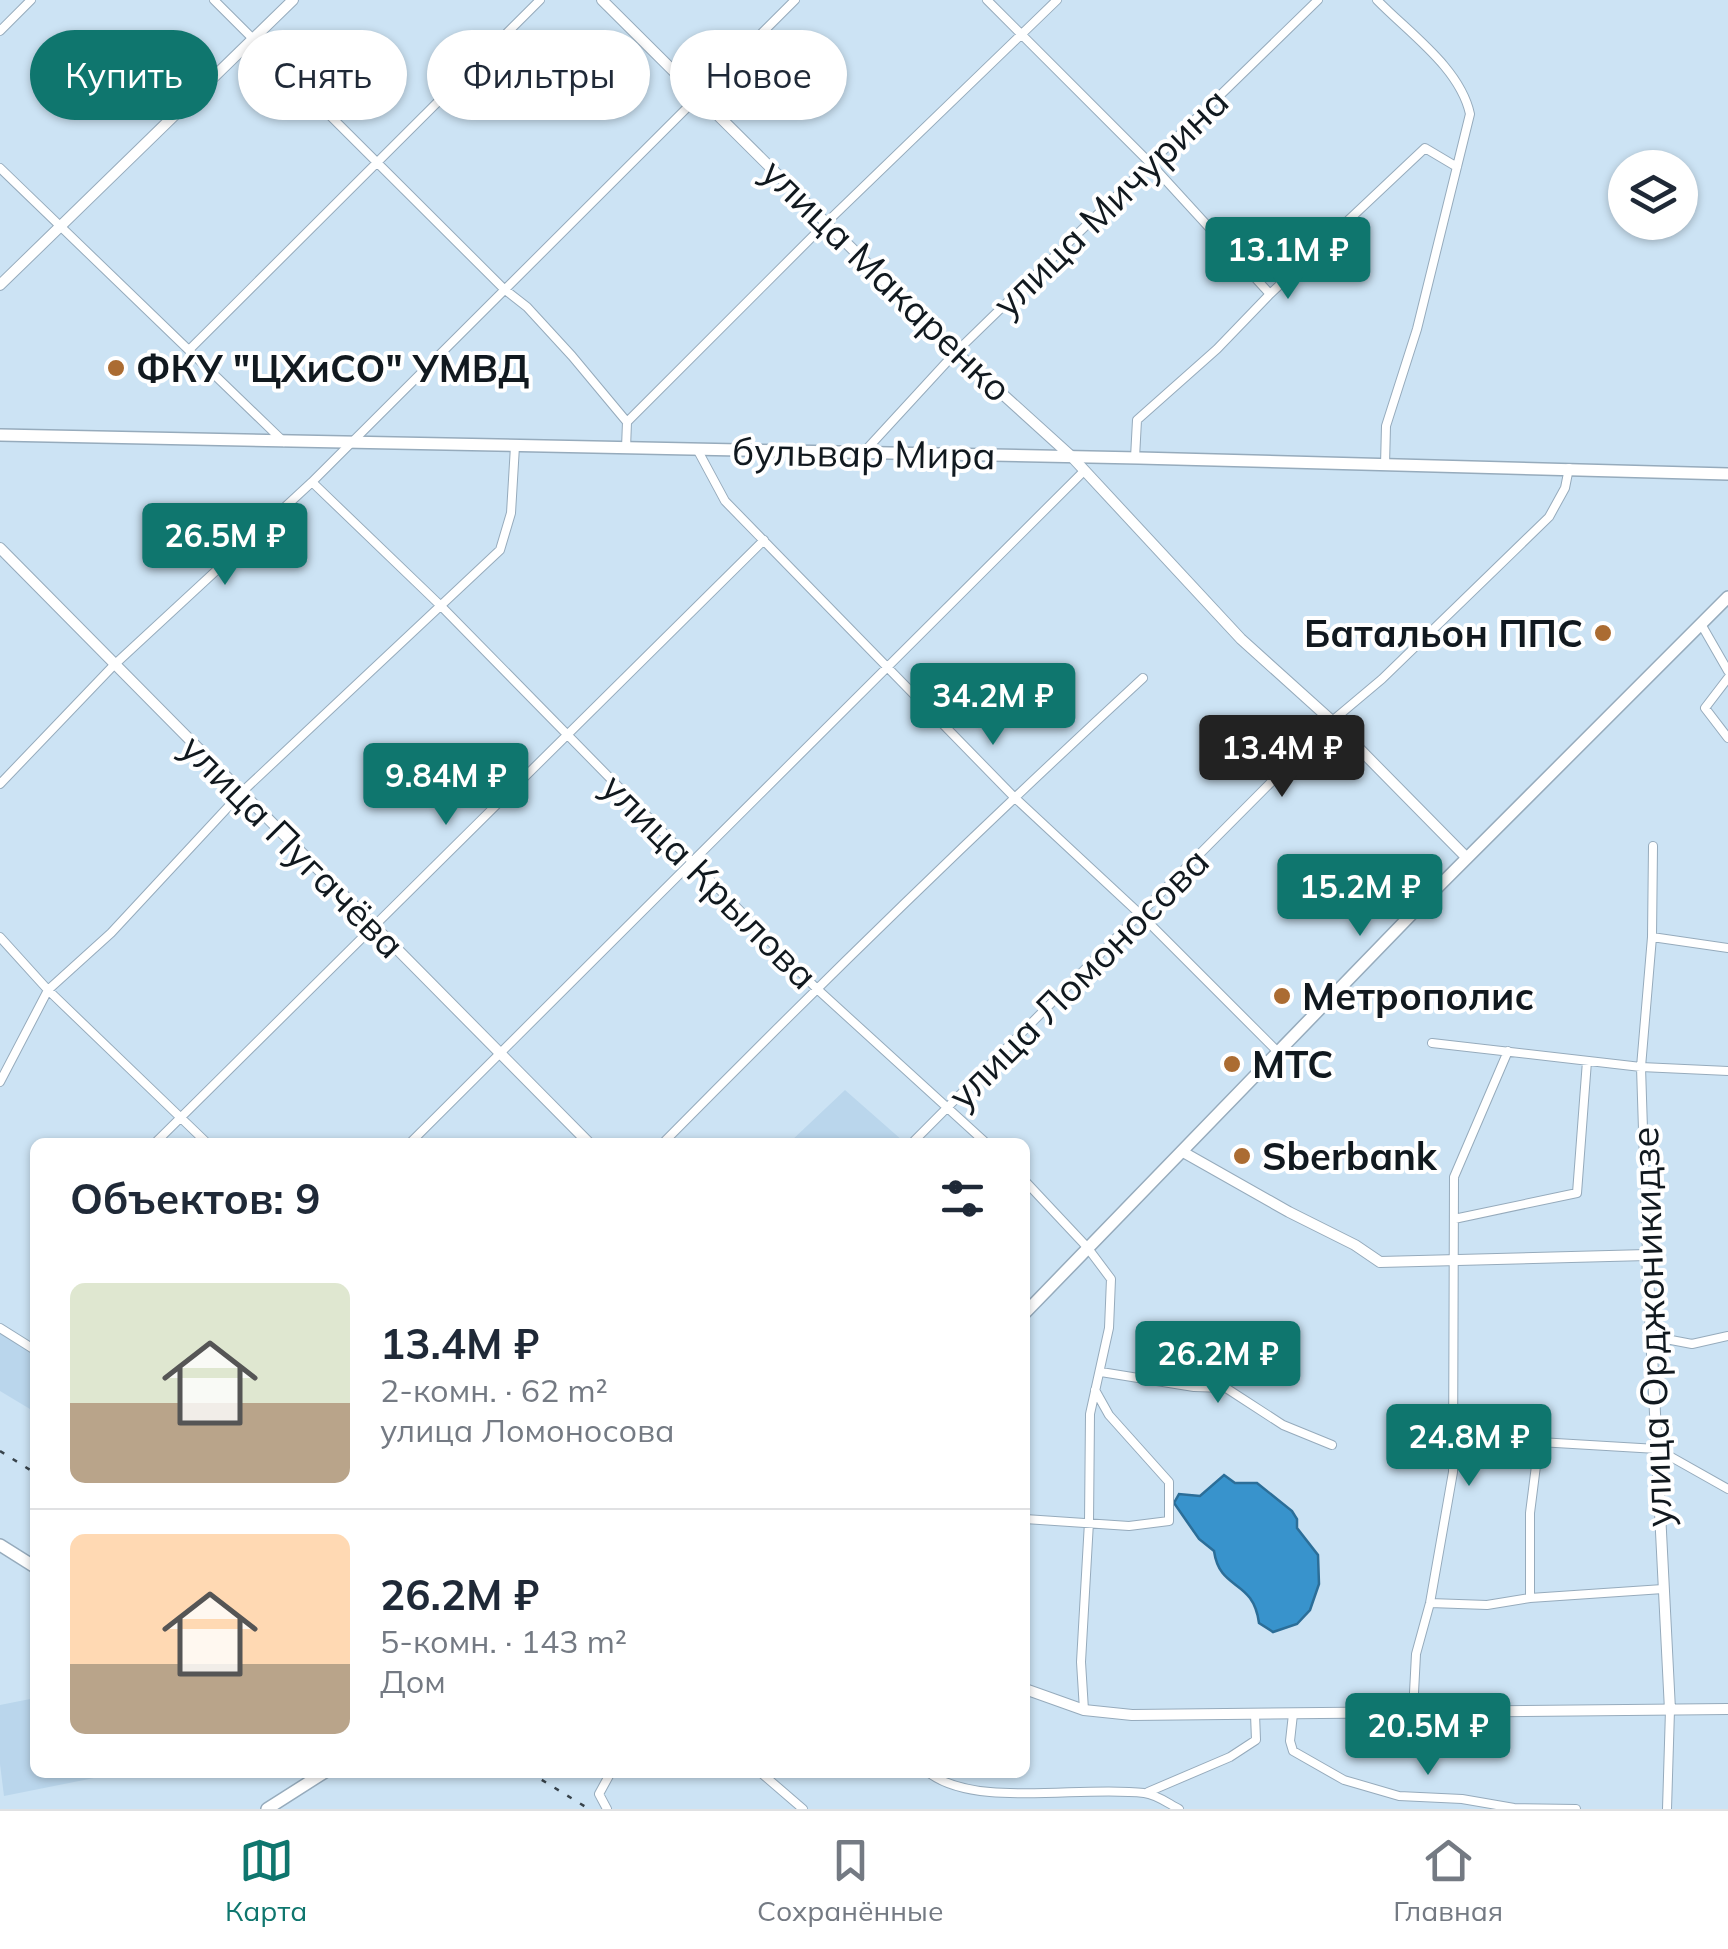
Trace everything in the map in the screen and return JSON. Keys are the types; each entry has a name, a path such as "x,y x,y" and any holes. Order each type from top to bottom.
{"main road":[{"name":"бульвар Мира","path":"0,435 1728,474"},
{"path":"1030,1308 1728,597"},
{"path":"0,1545 30,1563"},
{"path":"267,1809 316,1778"}],"street":[{"path":"0,31 31,0"},
{"path":"214,0 244,30"},
{"path":"262,30 293,0"},
{"path":"191,348 540,0"},
{"name":"улица Макаренко","path":"602,0 670,65"},
{"path":"764,30 795,0"},
{"path":"987,0 1150,163 1270,294"},
{"path":"626,448 627,422 1057,0"},
{"name":"улица Мичурина","path":"864,452 956,352 1318,0"},
{"path":"1377,0 1447,70 1470,114 1417,329 1386,426 1385,465"},
{"path":"0,284 238,53"},
{"path":"335,120 538,319 627,422"},
{"path":"0,784 113,666 312,482 672,120"},
{"name":"улица Макаренко","path":"725,120 956,352 1072,457 1240,639 1332,721 1468,858"},
{"path":"1135,458 1137,420 1217,349 1425,148 1457,167"},
{"path":"0,168 191,348 284,442"},
{"path":"0,1082 48,990 111,933 242,792 500,550 510,513 515,446"},
{"path":"697,449 726,502 1014,796 1279,1053"},
{"name":"улица Ломоносова","path":"917,1138 1332,721 1382,680 1549,517 1565,488 1568,468"},
{"path":"415,1138 1084,471"},
{"name":"улица Крылова","path":"312,482 441,606 816,988 981,1138"},
{"path":"160,1138 764,540"},
{"name":"улица Пугачёва","path":"0,548 584,1138"},
{"path":"1701,624 1728,675 1705,708 1728,738"},
{"path":"668,1138 1014,796 1143,678"},
{"name":"улица Орджоникидзе","path":"1652,846 1652,937 1641,1066 1650,1336 1670,1710 1667,1809"},
{"path":"0,937 48,990 202,1138"},
{"path":"1652,937 1728,948"},
{"path":"1432,1043 1641,1066 1728,1071"},
{"path":"1414,1712 1416,1654 1430,1603 1453,1472 1454,1177 1508,1052"},
{"path":"1454,1219 1577,1193 1587,1060"},
{"path":"1183,1152 1356,1244 1380,1262 1647,1254"},
{"path":"1030,1186 1111,1279 1109,1328 1090,1414 1081,1662 1084,1710"},
{"path":"0,1328 30,1347"},
{"path":"1650,1336 1692,1344 1728,1336"},
{"path":"1101,1372 1226,1388 1284,1425 1332,1444"},
{"path":"1030,1520 1129,1526 1169,1521 1168,1482 1108,1415 1096,1390"},
{"path":"1454,1446 1539,1442 1656,1450 1728,1489"},
{"path":"1530,1598 1530,1513 1539,1442"},
{"path":"1430,1603 1486,1605 1530,1598 1663,1589"},
{"path":"1030,1691 1084,1710 1132,1715 1728,1709"},
{"path":"933,1778 943,1788 981,1798 1147,1792 1230,1757 1256,1740 1255,1714"},
{"path":"1293,1714 1293,1752 1344,1780 1399,1796 1462,1799 1514,1808 1576,1809"},
{"path":"607,1809 599,1794 608,1778"},
{"path":"767,1778 804,1809"},
{"path":"1147,1792 1179,1809"}],"shaded area":[{"path":"845,1090 900,1138 794,1138"},
{"path":"0,1333 30,1351 30,1409 0,1391"},
{"path":"30,1699 30,1778 94,1778 4,1796 0,1705"}],"water":[{"path":"1224,1475 1235,1483 1257,1483 1292,1511 1297,1528 1318,1555 1319,1584 1310,1610 1297,1624 1273,1632 1259,1623 1250,1599 1223,1573 1214,1551 1199,1539 1174,1503 1179,1494 1200,1496"}],"railway":[{"path":"0,1451 30,1470"},
{"path":"539,1778 589,1809"}],"place":[{"name":"ФКУ \"ЦХиСО\" УМВД","path":"116,368"},
{"name":"Батальон ППС","path":"1603,633"},
{"name":"Метрополис","path":"1282,996"},
{"name":"МТС","path":"1232,1064"},
{"name":"Sberbank","path":"1242,1156"}]}
